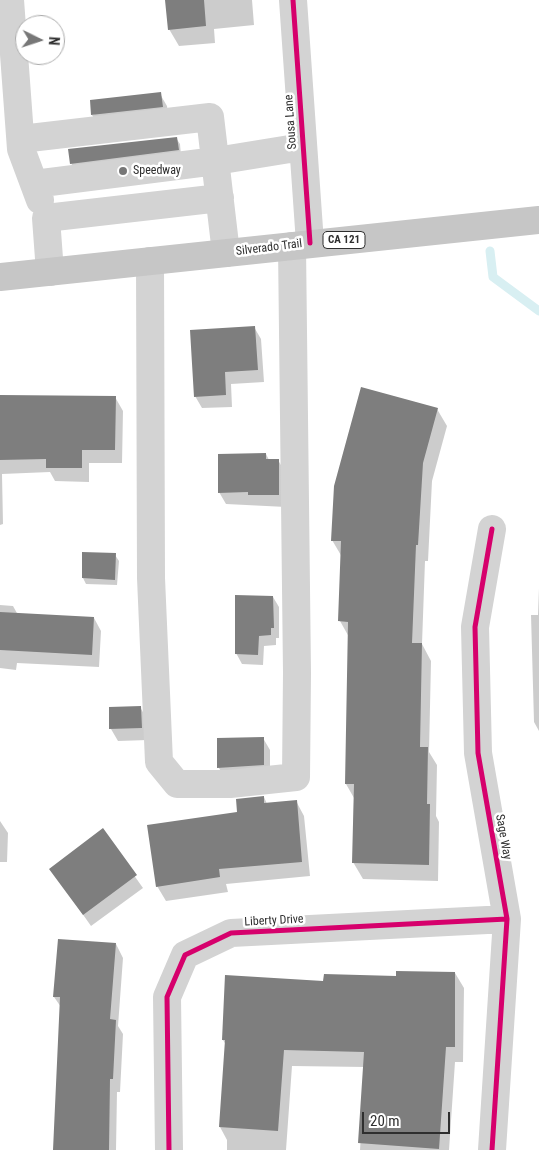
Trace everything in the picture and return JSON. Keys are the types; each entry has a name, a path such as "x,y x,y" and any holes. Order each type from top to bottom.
{"main road":[{"name":"Silverado Trail","path":"0,277 539,220"}],"street":[{"path":"10,0 21,149 40,201 50,272"},
{"name":"Sousa Lane","path":"150,261 151,578 159,762 177,784 230,784 296,777 302,147 292,0"},
{"path":"21,138 210,117 226,253"},
{"path":"40,201 218,180 302,147"},
{"path":"40,201 218,180"},
{"name":"Sage Way","path":"492,529 475,627 478,753 507,919 492,1150"},
{"name":"Liberty Drive","path":"169,1150 167,997 185,955 231,933 507,919"}],"building":[{"path":"165,0 204,0 206,26 168,30"},
{"path":"161,92 163,107 91,115 90,100"},
{"path":"177,137 179,150 70,164 68,149"},
{"path":"255,326 258,370 225,372 226,395 194,397 190,330"},
{"path":"361,387 438,408 423,463 418,545 416,545 412,643 422,643 420,747 428,747 427,804 430,804 429,865 352,863 354,784 345,784 348,622 338,621 341,541 331,541 334,486"},
{"path":"0,395 116,396 115,450 82,450 82,468 46,468 46,459 0,460"},
{"path":"266,453 266,459 279,459 279,495 248,495 248,492 218,493 218,454"},
{"path":"82,552 116,553 115,580 82,578"},
{"path":"235,595 273,596 274,628 271,628 271,635 259,636 258,655 235,654"},
{"path":"0,612 94,617 92,655 0,650"},
{"path":"141,706 142,728 109,729 109,707"},
{"path":"264,737 264,765 217,768 217,738"},
{"path":"264,796 264,803 297,800 302,862 219,869 220,877 156,887 147,825 237,812 236,799"},
{"path":"103,828 137,875 83,915 49,869"},
{"path":"58,939 116,943 110,1019 116,1020 113,1079 110,1079 109,1150 53,1150 60,997 53,997"},
{"path":"396,971 455,972 455,1047 446,1047 439,1149 358,1143 364,1052 284,1050 278,1131 219,1127 225,1040 222,1040 225,975 323,981 324,974 396,976"}],"waterway":[{"path":"490,251 493,277 539,311"}],"cycle path":[{"path":"293,0 310,243"},
{"path":"492,529 475,627 478,753 507,919 492,1150"},
{"path":"169,1150 167,997 185,955 231,933 507,919"}],"place":[{"name":"Speedway","path":"123,171"}]}
